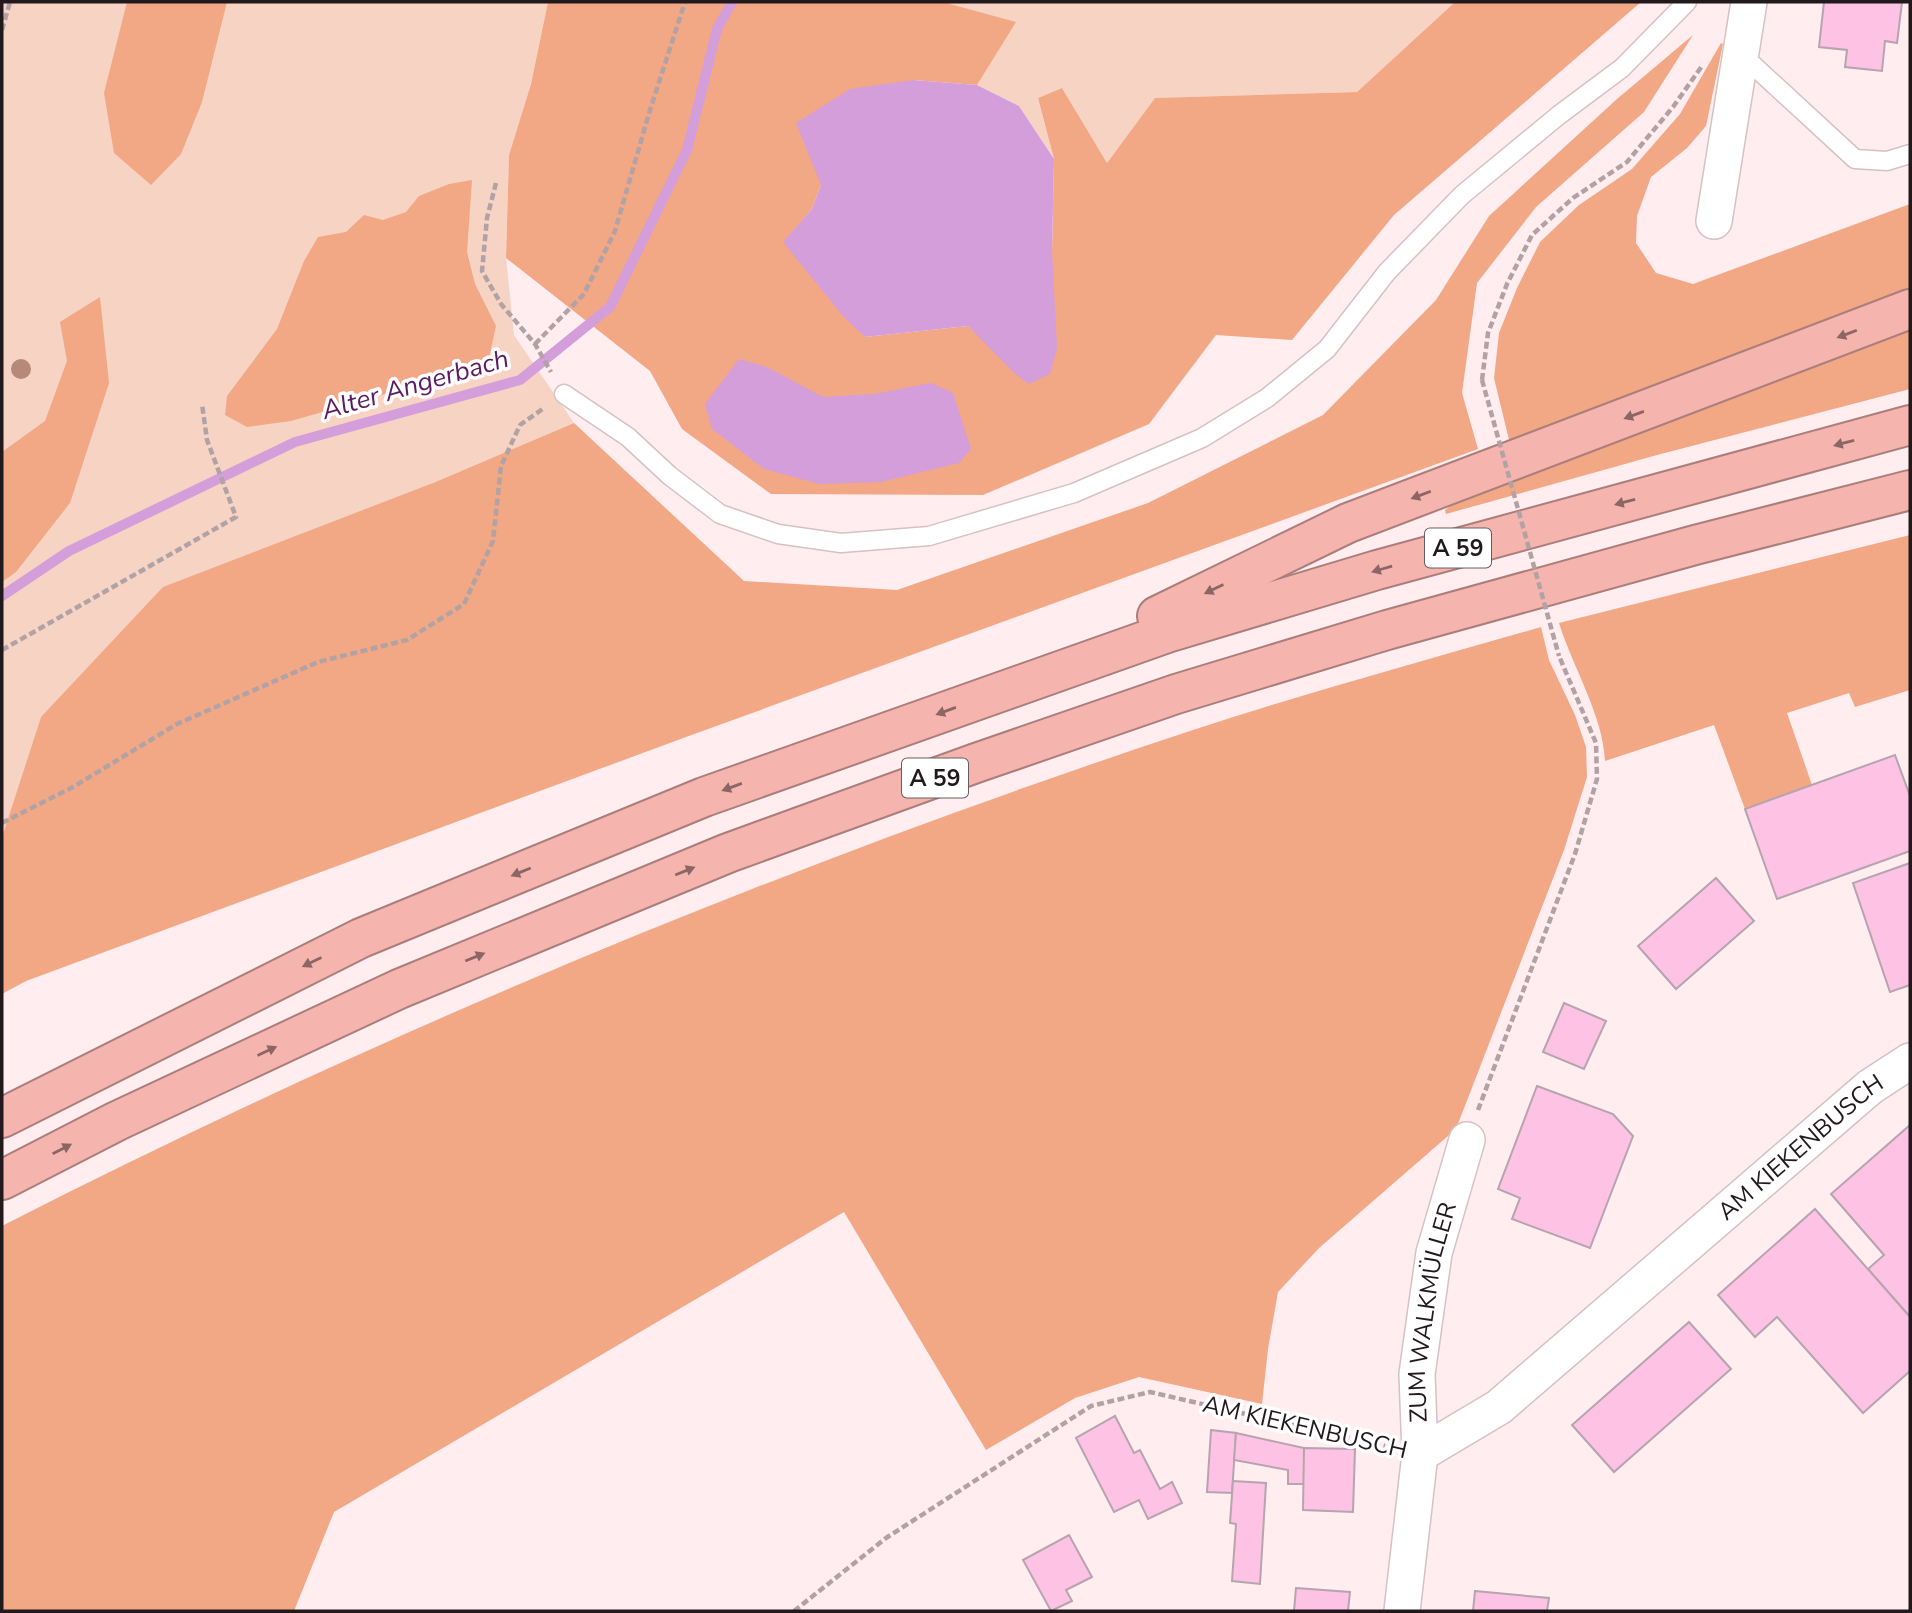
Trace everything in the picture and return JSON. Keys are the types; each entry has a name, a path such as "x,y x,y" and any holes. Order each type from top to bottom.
{"highway":[{"path":"1011,688 1348,523 1910,309"},
{"name":"A 59","path":"2,1118 361,938 704,797 1167,633 1377,570 1910,425"},
{"name":"A 59","path":"2,1181 117,1121 399,989 728,853 1175,694 1374,634 1910,489"}],"street":[{"path":"1714,221 1749,2"},
{"name":"AM KIEKENBUSCH","path":"1420,1454 1499,1407 1870,1087 1910,1060"},
{"name":"ZUM WALKMÜLLER","path":"1402,1611 1420,1454 1417,1374 1434,1253 1467,1140"}],"lane":[{"path":"564,394 628,437 670,476 720,514 778,534 841,543 929,536 1074,493 1202,438 1268,398 1327,349 1387,271 1462,195 1559,115 1622,68 1687,2"},
{"path":"1741,54 1855,159 1887,161 1910,154"}],"path":[{"path":"2,30 10,2"},
{"path":"535,344 584,294 615,231 685,2"},
{"path":"1467,1140 1575,854 1597,779 1596,743 1559,656 1482,380 1488,333 1507,284 1532,236 1573,198 1627,162 1673,107 1703,64"},
{"path":"496,183 487,218 482,271 501,304 535,344 555,378"},
{"path":"2,823 73,787 177,724 318,662 407,640 464,604 493,541 501,466 520,425 564,394"},
{"path":"2,650 236,517 207,440 202,404"},
{"name":"AM KIEKENBUSCH","path":"794,1611 886,1538 1091,1406 1150,1392 1420,1454"}],"shaded area":[{"path":"2,2 548,2 531,84 509,155 506,258 514,335 574,423 433,483 41,717 2,837"},
{"path":"127,2 227,2 202,102 181,154 151,185 114,153 104,93"},
{"path":"548,2 943,2 1016,22 977,85 914,80 821,185 812,209 784,242 865,337 968,326 991,347 1052,251 1054,159 1038,98 1062,88 1107,163 1155,98 1357,92 1455,2 1641,2 1394,215 1292,340 1216,335 1149,424 983,495 771,494 682,429 650,371 506,258 509,155 531,84"},
{"path":"943,2 1455,2 1357,92 1155,98 1107,163 1062,88 1038,98 1054,159 1019,106 977,85 1015,22"},
{"path":"1693,35 1644,112 1536,207 1477,283 1462,393 1478,449 686,737 26,981 2,994 2,837 41,717 163,587 433,483 574,423 744,581 897,590 1148,503 1323,415 1436,300 1489,216 1617,99"},
{"path":"1721,43 1723,44 1706,126 1687,148 1651,177 1637,216 1636,243 1656,273 1693,284 1910,204 1910,294 1510,444 1494,378 1499,333 1540,242 1579,205 1632,169 1680,114"},
{"path":"914,80 977,85 1019,106 1054,159 1052,251 1057,348 1050,374 1029,384 1014,373 968,326 865,337 843,316 783,242 812,209 821,185 796,123 850,89"},
{"path":"472,180 467,252 475,284 496,326 489,358 427,382 291,421 247,427 225,415 227,396 277,329 304,261 318,237 346,232 364,215 383,220 406,212 419,196 449,184"},
{"path":"100,297 109,383 70,503 16,572 2,582 2,452 45,421 67,361 60,322"},
{"path":"1910,331 1910,389 1446,514 1445,510 1458,500"},
{"path":"739,359 767,367 823,397 874,394 931,383 953,393 971,449 959,463 881,482 819,484 764,469 712,429 705,404"},
{"path":"1910,535 1910,690 1855,707 1849,693 1787,713 1812,785 1745,809 1714,725 1605,761 1599,726 1559,623"},
{"path":"1541,627 1549,660 1575,715 1586,747 1587,777 1564,850 1456,1129 1319,1248 1278,1292 1262,1404 1139,1377 1075,1398 986,1450 844,1212 334,1512 294,1611 2,1611 2,1226 291,1085 586,956 736,896 1037,783 1190,731"}],"building":[{"path":"1824,2 1902,2 1897,43 1885,41 1882,71 1845,67 1847,50 1819,47"},
{"path":"1895,755 1910,796 1910,851 1777,899 1745,809"},
{"path":"1910,863 1910,985 1890,992 1853,883"},
{"path":"1716,878 1754,921 1676,989 1638,946"},
{"path":"1564,1003 1606,1021 1584,1069 1543,1052"},
{"path":"1537,1086 1613,1114 1633,1136 1590,1248 1512,1219 1520,1198 1498,1189"},
{"path":"1910,1125 1910,1317 1868,1269 1884,1255 1831,1194"},
{"path":"1815,1209 1910,1317 1910,1371 1863,1413 1777,1317 1755,1337 1718,1295"},
{"path":"1689,1322 1731,1369 1614,1472 1572,1425"},
{"path":"1115,1416 1134,1453 1140,1450 1160,1489 1172,1482 1182,1503 1148,1519 1139,1500 1114,1512 1076,1438"},
{"path":"1211,1430 1236,1433 1232,1493 1207,1492"},
{"path":"1236,1433 1304,1448 1304,1484 1288,1484 1288,1470 1234,1460"},
{"path":"1304,1448 1355,1449 1353,1512 1303,1510"},
{"path":"1233,1481 1266,1483 1260,1584 1232,1581 1236,1524 1230,1523"},
{"path":"1069,1535 1092,1577 1066,1590 1072,1601 1051,1611 1023,1560"},
{"path":"1296,1588 1350,1592 1348,1611 1294,1611"},
{"path":"1475,1591 1549,1598 1547,1611 1473,1611"}],"waterway":[{"name":"Alter Angerbach","path":"2,596 69,551 295,442 520,380 610,307 687,150 717,29 732,2"}]}
